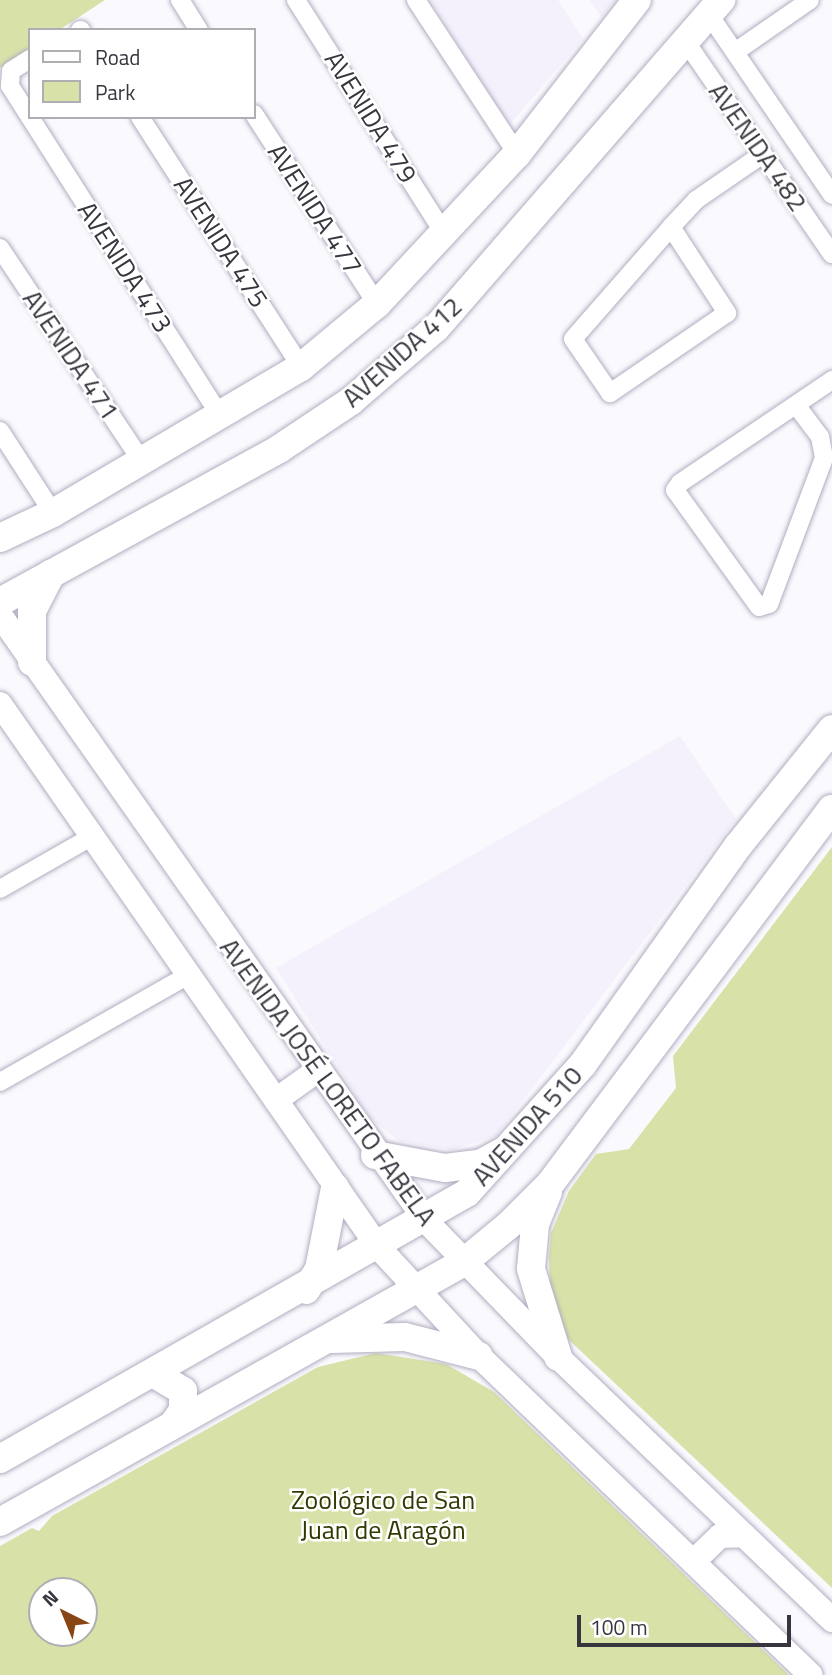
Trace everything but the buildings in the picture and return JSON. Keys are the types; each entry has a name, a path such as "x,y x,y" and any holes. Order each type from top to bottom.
{"main road":[{"name":"AVENIDA 412","path":"5,531 53,513 301,367 377,304 445,235 517,154 637,0"},
{"name":"AVENIDA 412","path":"0,601 279,449 351,401 436,328 715,6"},
{"path":"32,662 32,611 51,574"},
{"name":"AVENIDA JOSÉ LORETO FABELA","path":"0,615 375,1155 426,1221 558,1357 832,1620"},
{"name":"AVENIDA JOSÉ LORETO FABELA","path":"0,704 379,1248 414,1289 479,1356 811,1675"},
{"name":"AVENIDA 510","path":"0,1459 306,1290 426,1221 467,1193 520,1142 583,1064 738,846 832,729"},
{"name":"AVENIDA 510","path":"0,1522 464,1262 550,1184 832,809"},
{"path":"583,1064 619,1093"},
{"path":"276,1100 318,1070"},
{"path":"375,1155 445,1168 480,1164 520,1142"},
{"path":"550,1184 535,1225 531,1269 558,1357"},
{"path":"306,1290 319,1269 335,1188"},
{"path":"324,1339 405,1337 479,1356"},
{"path":"153,1374 183,1391 183,1410 175,1422"},
{"path":"670,1540 694,1539 721,1513"},
{"path":"693,1562 720,1536 744,1535"}],"street":[{"path":"180,0 198,28"},
{"name":"AVENIDA 479","path":"296,0 445,235"},
{"path":"416,0 517,154"},
{"path":"735,52 810,0"},
{"name":"AVENIDA 482","path":"715,6 735,52 832,195"},
{"name":"AVENIDA 482","path":"684,40 832,254"},
{"name":"AVENIDA 473","path":"28,61 8,76 28,108"},
{"name":"AVENIDA 477","path":"256,117 377,304"},
{"name":"AVENIDA 473","path":"35,119 220,416"},
{"name":"AVENIDA 475","path":"141,119 301,367"},
{"path":"671,227 726,307 723,319 616,393 605,388 573,339 671,227 696,200 763,153"},
{"name":"AVENIDA 471","path":"0,248 142,462"},
{"path":"796,405 825,447 769,604 760,607 749,599 675,489 832,380"},
{"path":"0,430 53,513"},
{"path":"0,889 91,836"},
{"path":"0,1082 188,975"}],"shaded area":[{"path":"430,0 558,0 583,39 509,125"},
{"path":"590,0 617,0 601,17"},
{"path":"680,736 736,819 496,1136 451,1150 399,1141 370,1118 276,968"}],"green space":[{"path":"0,0 105,0 62,28 28,28 28,50 0,68"},
{"path":"832,847 832,1588 568,1339 550,1291 549,1257 551,1233 569,1191 596,1154 629,1149 676,1088 673,1056"},
{"name":"Zoológico de San Juan de Aragón","path":"376,1353 446,1364 494,1392 789,1675 0,1675 0,1546 32,1528 39,1531 52,1516 318,1367"}]}
